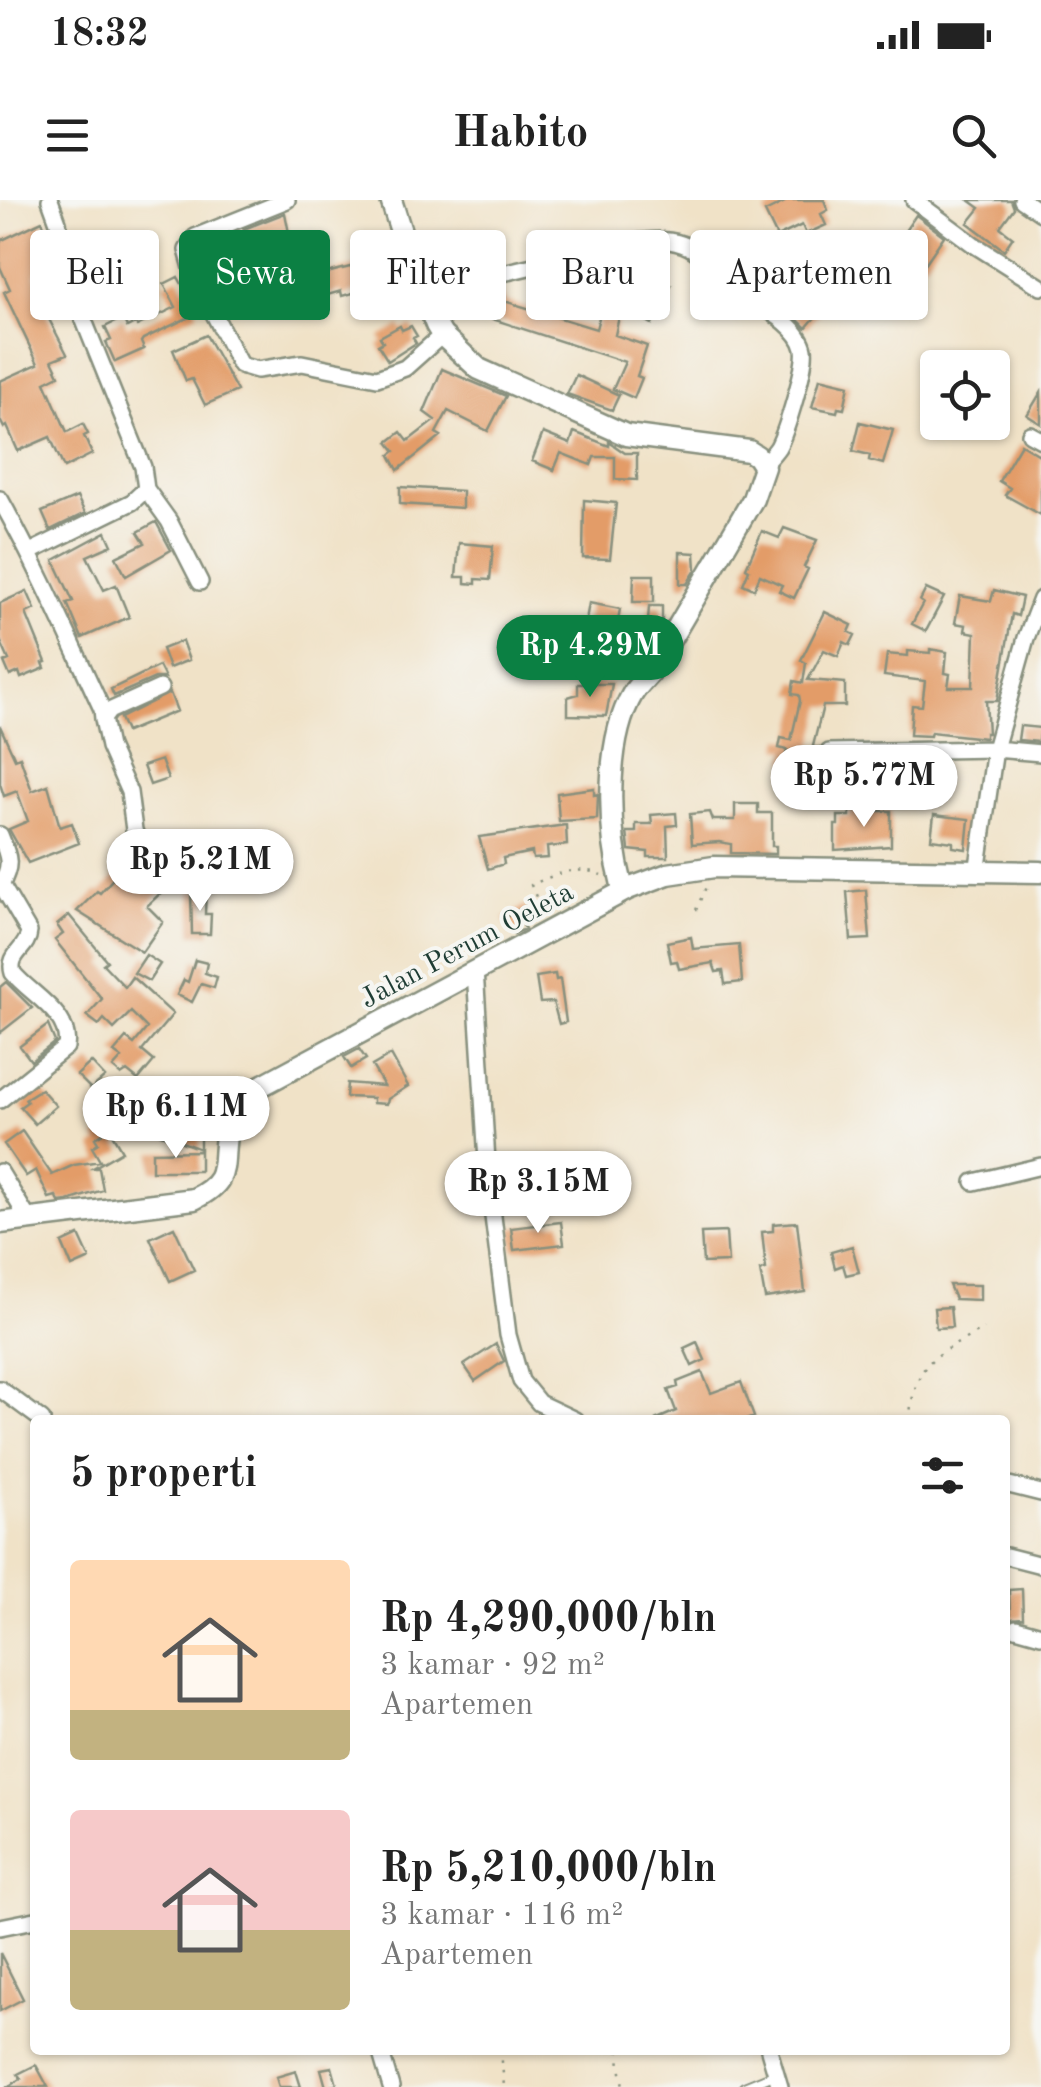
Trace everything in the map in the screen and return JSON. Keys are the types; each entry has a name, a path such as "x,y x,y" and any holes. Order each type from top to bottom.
{"street":[{"path":"50,200 58,222 66,276 143,467 146,489 169,521 200,582"},
{"path":"287,200 195,237 187,250 194,275 240,365 257,370 302,363 377,378 405,368 442,335"},
{"path":"391,200 401,230"},
{"path":"914,200 1041,287"},
{"path":"1022,200 1041,212"},
{"path":"506,272 636,242 660,239 684,244 699,252 730,284 787,324 803,344 804,369 785,428 778,446 763,465 753,499 653,669 633,693 622,718 611,796 617,867 625,887"},
{"path":"435,320 442,335 479,369 626,435 749,452 763,465"},
{"path":"30,552 132,502 146,489"},
{"path":"0,499 30,552 102,708 109,747 129,792 134,830 146,864"},
{"path":"977,873 995,749 1033,639 1041,599"},
{"path":"103,718 109,711 160,688"},
{"path":"829,752 995,749 1041,753"},
{"path":"0,835 9,855 8,874 1,886 29,932 29,939 13,958 13,973 64,1023 68,1039 66,1047 0,1100"},
{"name":"Jalan Perum Oeleta","path":"0,1223 194,1200 214,1188 223,1173 226,1132 234,1110 246,1094 625,887 668,874 714,867 1041,872"},
{"path":"475,970 486,1158 508,1335 521,1380 540,1403 564,1415"},
{"path":"974,1182 1041,1166"},
{"path":"0,1172 29,1220"},
{"path":"0,1389 35,1415"},
{"path":"1010,1485 1041,1493"},
{"path":"1010,1557 1041,1565"},
{"path":"1016,1628 1041,1634"},
{"path":"0,1927 30,1921"},
{"path":"381,2055 391,2087"},
{"path":"770,2055 778,2080"}],"lane":[{"path":"744,2087 778,2080"}],"path":[{"path":"696,910 714,867"},
{"path":"552,930 531,885 557,874 588,869 625,887"},
{"path":"911,1415 914,1385 926,1364 984,1328"},
{"path":"501,2055 504,2087"},
{"path":"619,2055 623,2087"}],"building":[{"path":"789,200 824,200 828,210 821,214 826,225 815,230 804,230 802,225 792,230 774,230 765,212"},
{"path":"969,200 1011,200 1014,208 1000,227 1013,237 1004,250 968,223 980,208"},
{"path":"285,213 288,230 244,230"},
{"path":"916,215 944,236 928,260 928,230 906,230"},
{"path":"42,221 46,230 30,230 30,320 49,320 67,354 52,360 59,375 45,382 67,432 83,424 92,454 64,468 50,437 18,451 7,426 4,428 0,420 0,381 38,364 4,292 10,289 0,267 0,241"},
{"path":"350,267 350,294 330,294 330,272"},
{"path":"179,279 179,320 183,320 143,339 144,349 115,362 106,342 111,340 105,327 119,320 124,320 127,327 159,320 159,315 176,307 164,284"},
{"path":"506,302 526,308 526,320 566,320 596,329 598,320 618,320 615,335 647,346 634,398 613,389 625,362 495,320 506,320"},
{"path":"400,326 402,330 411,326 416,343 388,361 378,345 383,342 380,337"},
{"path":"206,335 237,391 205,405 192,379 186,381 173,350"},
{"path":"442,369 506,396 488,431 448,411 436,433 441,436 398,470 390,455 395,451 388,442 401,432 408,441 435,420 424,412"},
{"path":"576,375 619,395 612,410 567,394"},
{"path":"820,378 849,385 844,409 838,408 837,412 812,407"},
{"path":"1041,392 1041,424 1027,415"},
{"path":"860,422 893,430 883,464 869,460 870,455 853,451"},
{"path":"574,432 609,446 609,442 625,453 637,453 637,480 615,479 615,457 594,457 591,465 561,453 554,470 532,461 543,433 570,444"},
{"path":"1021,444 1041,456 1041,515 1005,495 1010,488 999,481"},
{"path":"400,487 462,491 462,508 400,504"},
{"path":"77,497 85,513 50,530 42,512"},
{"path":"584,500 616,503 610,559 583,558"},
{"path":"156,522 171,550 126,576 116,557 145,543 138,532"},
{"path":"784,528 817,540 794,598 779,591 782,585 760,575 754,589 743,584 762,531 779,538"},
{"path":"106,532 112,545 87,556 104,590 116,585 129,617 82,638 67,603 73,601 54,560"},
{"path":"459,543 493,546 490,580 476,579 476,584 456,577"},
{"path":"680,552 695,553 696,570 687,584 680,584"},
{"path":"634,575 654,575 654,602 633,602"},
{"path":"926,589 944,597 926,631 912,624"},
{"path":"994,590 1022,597 1018,616 1012,614 997,701 986,701 988,733 985,738 931,732 930,736 910,735 912,705 922,706 925,681 884,676 887,654 908,656 908,651 930,653 930,649 947,652 948,687 973,687 975,633 965,631 966,625 955,623 960,596 991,601"},
{"path":"27,591 35,609 26,613 46,662 45,668 21,678 19,672 10,676 4,662 9,660 0,640 0,603"},
{"path":"589,603 620,609 616,631 585,626"},
{"path":"649,606 662,606 662,622 648,622"},
{"path":"825,612 852,625 849,632 855,635 850,645 844,642 838,656 824,650 808,680 845,683 845,706 823,706 813,746 818,747 808,767 784,761 787,750 779,748 781,738 791,740 800,701 799,695 792,694 794,681 803,683 806,663 801,660"},
{"path":"182,641 189,660 169,668 162,649"},
{"path":"159,666 165,678 155,678 114,696 111,689"},
{"path":"578,684 612,684 606,716 568,715 568,697 578,694"},
{"path":"170,693 177,711 126,732 120,718"},
{"path":"0,726 15,759 20,757 32,791 48,785 60,827 72,823 79,843 28,863 9,829 28,821 17,791 4,796 0,784"},
{"path":"1020,726 1041,728 1039,742 1018,740"},
{"path":"161,760 168,779 150,785 143,766"},
{"path":"594,788 594,795 598,794 597,819 559,821 557,793"},
{"path":"735,804 758,804 758,813 772,813 772,846 776,846 776,854 731,853 731,844 719,842 692,844 690,814 710,812 713,820 735,820"},
{"path":"850,811 891,811 891,846 835,850 838,816 850,816"},
{"path":"676,813 677,825 667,826 668,857 648,857 648,852 629,850 627,832 636,832 636,824 652,824 651,815"},
{"path":"934,815 969,819 966,849 953,847 953,842 931,839"},
{"path":"566,825 567,845 547,847 548,858 533,859 532,852 503,858 504,864 488,869 479,837"},
{"path":"157,867 172,882 147,906 163,922 142,952 77,911 119,872 132,884"},
{"path":"866,890 870,939 851,940 847,892"},
{"path":"191,891 206,891 205,914 211,914 210,934 192,934"},
{"path":"525,906 531,918 522,923 525,929 514,934 503,919"},
{"path":"69,915 107,961 103,964 125,987 132,977 173,1014 142,1051 154,1061 138,1080 127,1071 121,1075 113,1068 122,1058 114,1052 126,1038 134,1044 147,1028 131,1012 114,1029 104,1019 99,1025 87,1016 102,999 55,940 63,934 57,925"},
{"path":"691,937 693,949 739,945 742,982 725,984 723,971 716,972 713,963 679,969 677,961 671,962 667,942"},
{"path":"146,955 160,964 149,981 134,973"},
{"path":"195,960 207,963 205,973 217,977 214,988 201,984 192,1002 177,995 184,980 188,982"},
{"path":"555,974 556,980 560,979 566,1022 559,1024 553,1002 540,1003 536,977"},
{"path":"6,982 32,1008 0,1033 0,987"},
{"path":"48,1025 55,1042 31,1061 20,1046"},
{"path":"359,1049 366,1059 351,1068 344,1057"},
{"path":"391,1055 408,1086 388,1099 387,1104 373,1103 373,1098 346,1097 347,1083 384,1086 372,1066"},
{"path":"91,1062 105,1077 91,1089 77,1075"},
{"path":"41,1089 56,1106 35,1124 20,1107"},
{"path":"167,1098 212,1098 212,1138 200,1138 200,1149 143,1127 151,1107 167,1113"},
{"path":"109,1129 122,1151 93,1168 99,1168 103,1190 68,1201 59,1202 56,1196 49,1198 36,1170 26,1176 4,1144 22,1131 52,1175 74,1165 100,1161 92,1147 98,1143 95,1138"},
{"path":"200,1151 200,1171 152,1171 152,1152"},
{"path":"557,1168 559,1197 536,1199 534,1170"},
{"path":"561,1222 564,1244 514,1250 511,1228"},
{"path":"797,1222 805,1292 765,1298 760,1270 766,1269 762,1232 773,1231 773,1224"},
{"path":"174,1227 194,1270 170,1281 150,1238"},
{"path":"726,1232 728,1262 703,1263 701,1233"},
{"path":"79,1235 90,1259 72,1267 62,1243"},
{"path":"852,1246 859,1272 846,1275 843,1265 835,1268 831,1252"},
{"path":"949,1285 980,1285 980,1300 955,1299"},
{"path":"950,1307 952,1327 936,1328 934,1308"},
{"path":"697,1342 705,1360 692,1366 684,1348"},
{"path":"496,1344 504,1361 475,1381 464,1365"},
{"path":"702,1372 711,1393 741,1382 753,1415 667,1415 676,1411 668,1390 678,1387 677,1382"},
{"path":"1022,1589 1023,1618 1010,1619 1010,1590"},
{"path":"0,1953 23,1999 0,2011"},
{"path":"36,2065 48,2087 7,2087 21,2079 18,2074"},
{"path":"332,2067 337,2085 326,2087 321,2069"},
{"path":"296,2071 301,2087 279,2087 276,2077"}]}
